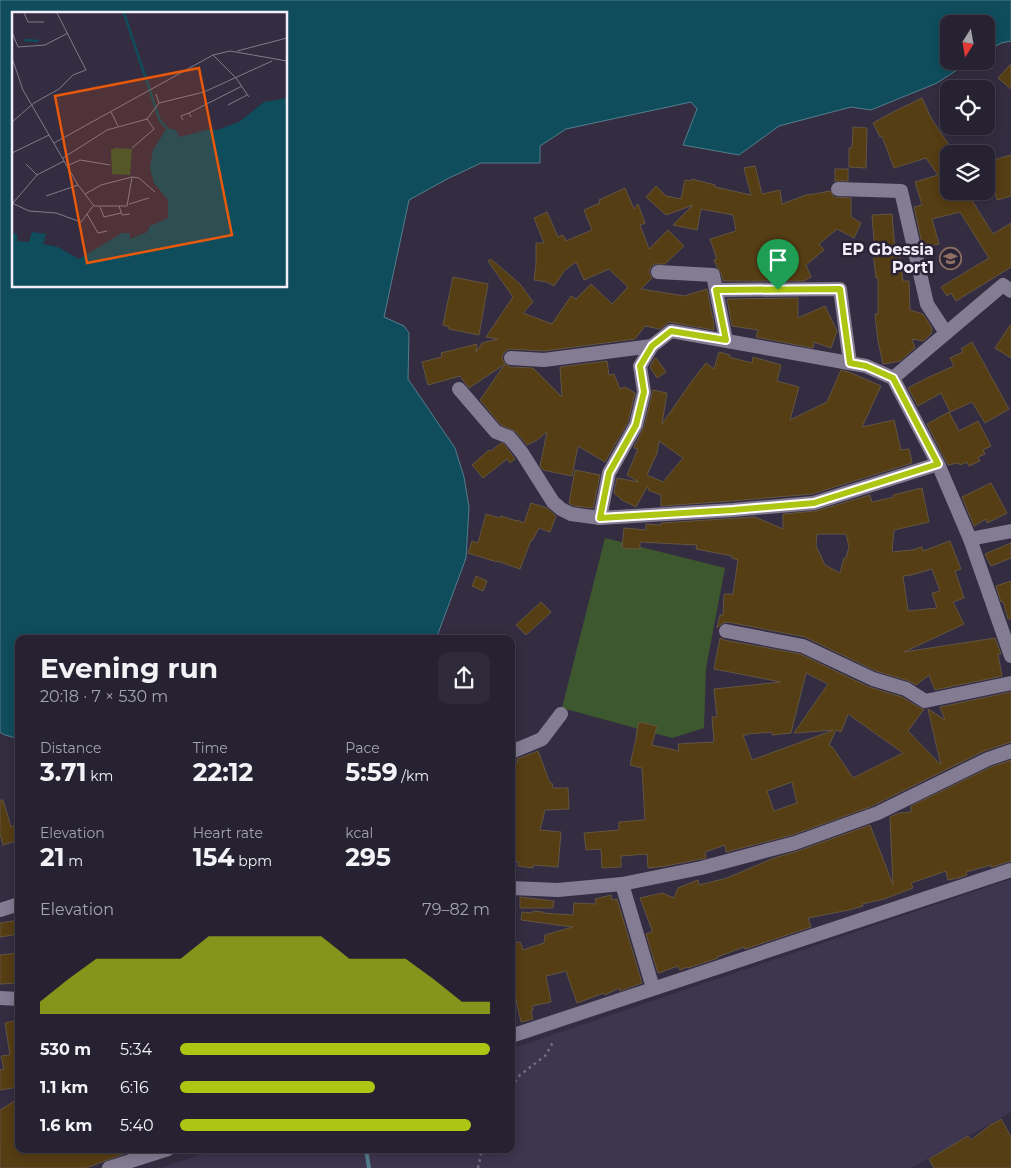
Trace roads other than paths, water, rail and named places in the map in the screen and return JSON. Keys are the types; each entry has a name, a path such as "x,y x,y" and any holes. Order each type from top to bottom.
{"street":[{"path":"838,189 901,191 927,304 946,333"},
{"path":"658,272 713,275 726,340"},
{"path":"893,378 1003,285 1011,291"},
{"path":"716,290 840,289 850,363"},
{"path":"600,518 609,473 636,425 644,392 640,366 652,346 671,331 866,366 893,378 938,464 970,539 1011,656"},
{"path":"512,358 544,360 652,346"},
{"path":"459,389 496,432 510,437 553,502 571,514 600,518 814,503 938,464"},
{"path":"970,539 1011,531"},
{"path":"726,631 803,646 873,679 906,689 925,701 1011,683"},
{"path":"515,750 542,739 560,714"},
{"path":"515,888 558,890 622,884 701,868 795,843 878,813 988,759 1011,751"},
{"path":"515,1035 1011,870"},
{"path":"622,884 654,988"},
{"path":"0,910 15,905"},
{"path":"0,998 15,998"},
{"path":"109,1168 156,1153"}],"water":[{"path":"0,0 1011,0 1011,41 995,47 995,15 940,15 940,70 957,70 937,83 871,110 851,107 779,126 739,155 683,145 697,109 691,102 566,129 540,146 540,163 481,163 409,200 384,317 404,326 409,333 408,379 455,448 464,477 469,507 466,558 437,635 15,635 15,738 0,732"}],"waterway":[{"path":"367,1153 369,1168"}],"place":[{"name":"EP Gbessia Port1","path":"950,258"}]}
